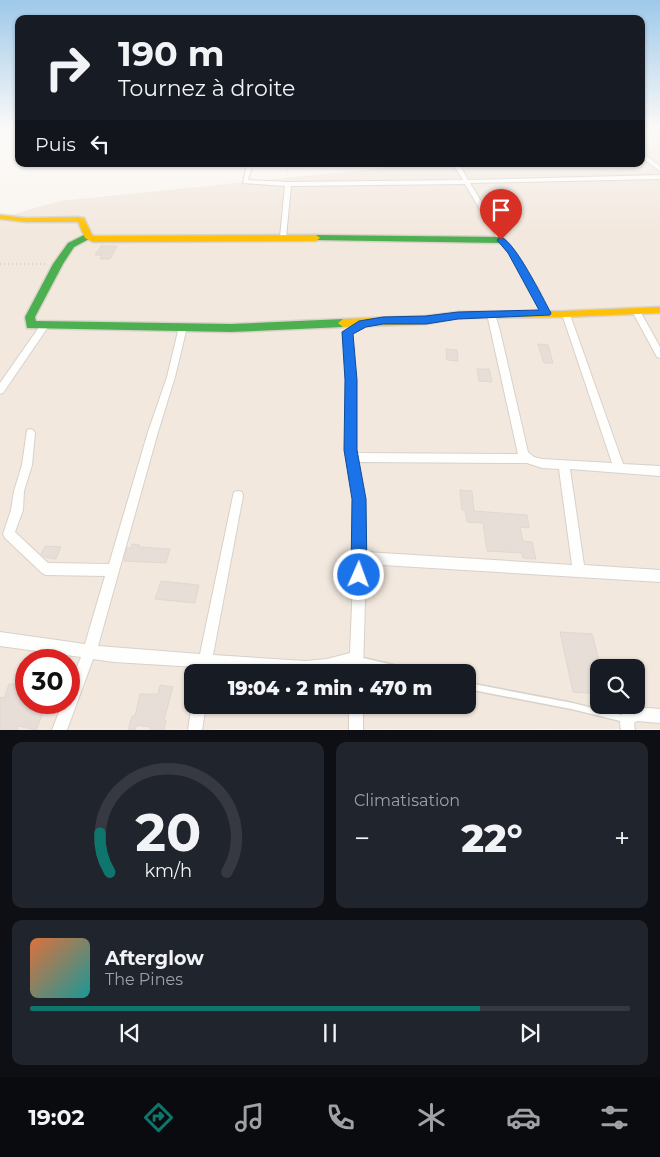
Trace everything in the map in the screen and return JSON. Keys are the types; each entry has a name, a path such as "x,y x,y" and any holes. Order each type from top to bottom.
{"street":[{"path":"249,167 245,182 288,184 660,177"},
{"path":"458,167 468,180 501,240 512,252 546,313"},
{"path":"283,237 288,184"},
{"path":"0,216 26,220 77,219 81,220 88,236 94,239 283,237 353,240 501,240"},
{"path":"88,236 74,242 58,264 30,317 31,325 231,328 363,324 491,314 566,314 660,310"},
{"path":"636,311 660,355"},
{"path":"491,314 505,365 517,428 526,459"},
{"path":"566,314 619,468"},
{"path":"334,324 348,332"},
{"path":"348,332 363,324"},
{"path":"0,390 45,325"},
{"path":"59,730 90,650 170,377 182,327"},
{"path":"348,332 352,457 359,499 360,558 355,664"},
{"path":"30,433 17,510 9,534 46,569 113,570"},
{"path":"352,457 526,459 534,462 606,469 660,471"},
{"path":"564,464 579,570"},
{"path":"204,664 238,496"},
{"path":"360,558 660,576"},
{"path":"0,639 188,664"},
{"path":"195,730 198,714"},
{"path":"356,714 356,730"},
{"path":"627,724 636,714 660,716"}],"lane":[{"path":"476,688 572,706 627,724"}],"path":[{"path":"288,167 288,184"},
{"path":"0,264 58,264"}],"shaded area":[{"path":"645,163 660,163 660,729 0,730 0,218 60,201 385,167 645,167"}],"building":[{"path":"101,246 117,246 110,259 100,259 102,255 95,255"},
{"path":"538,344 548,345 553,363 544,363"},
{"path":"446,349 457,350 458,361 447,360"},
{"path":"477,369 489,369 492,382 479,381"},
{"path":"460,490 472,491 474,511 527,515 529,528 520,527 523,541 532,542 536,559 523,558 522,553 487,551 483,523 467,522 465,510 462,510"},
{"path":"132,544 140,545 139,547 170,549 166,563 124,561 127,548 131,548"},
{"path":"45,546 61,547 56,559 45,557 41,554"},
{"path":"161,581 199,585 195,603 155,599"},
{"path":"560,632 592,634 599,659 590,659 590,693 573,692"},
{"path":"9,684 15,684 15,714 43,714 36,730 18,726 17,730 0,730 0,697 4,698"},
{"path":"160,685 173,687 164,720 166,720 164,730 150,730 151,727 137,725 135,730 128,730 132,716 135,716 140,694 158,694"}],"traffic: fast":[{"path":"88,236 71,245 58,264 30,317 31,325 231,328 343,323"},
{"path":"316,238 501,240"}],"traffic: slow":[{"path":"0,217 26,220 77,219 81,220 88,236 93,239 316,238"},
{"path":"343,323 426,320 458,315 566,314 660,310"}],"route":[{"path":"359,575 359,499 350,450 351,380 348,332 363,324 383,321 426,320 458,315 546,313 534,288 512,252 501,240"}]}
